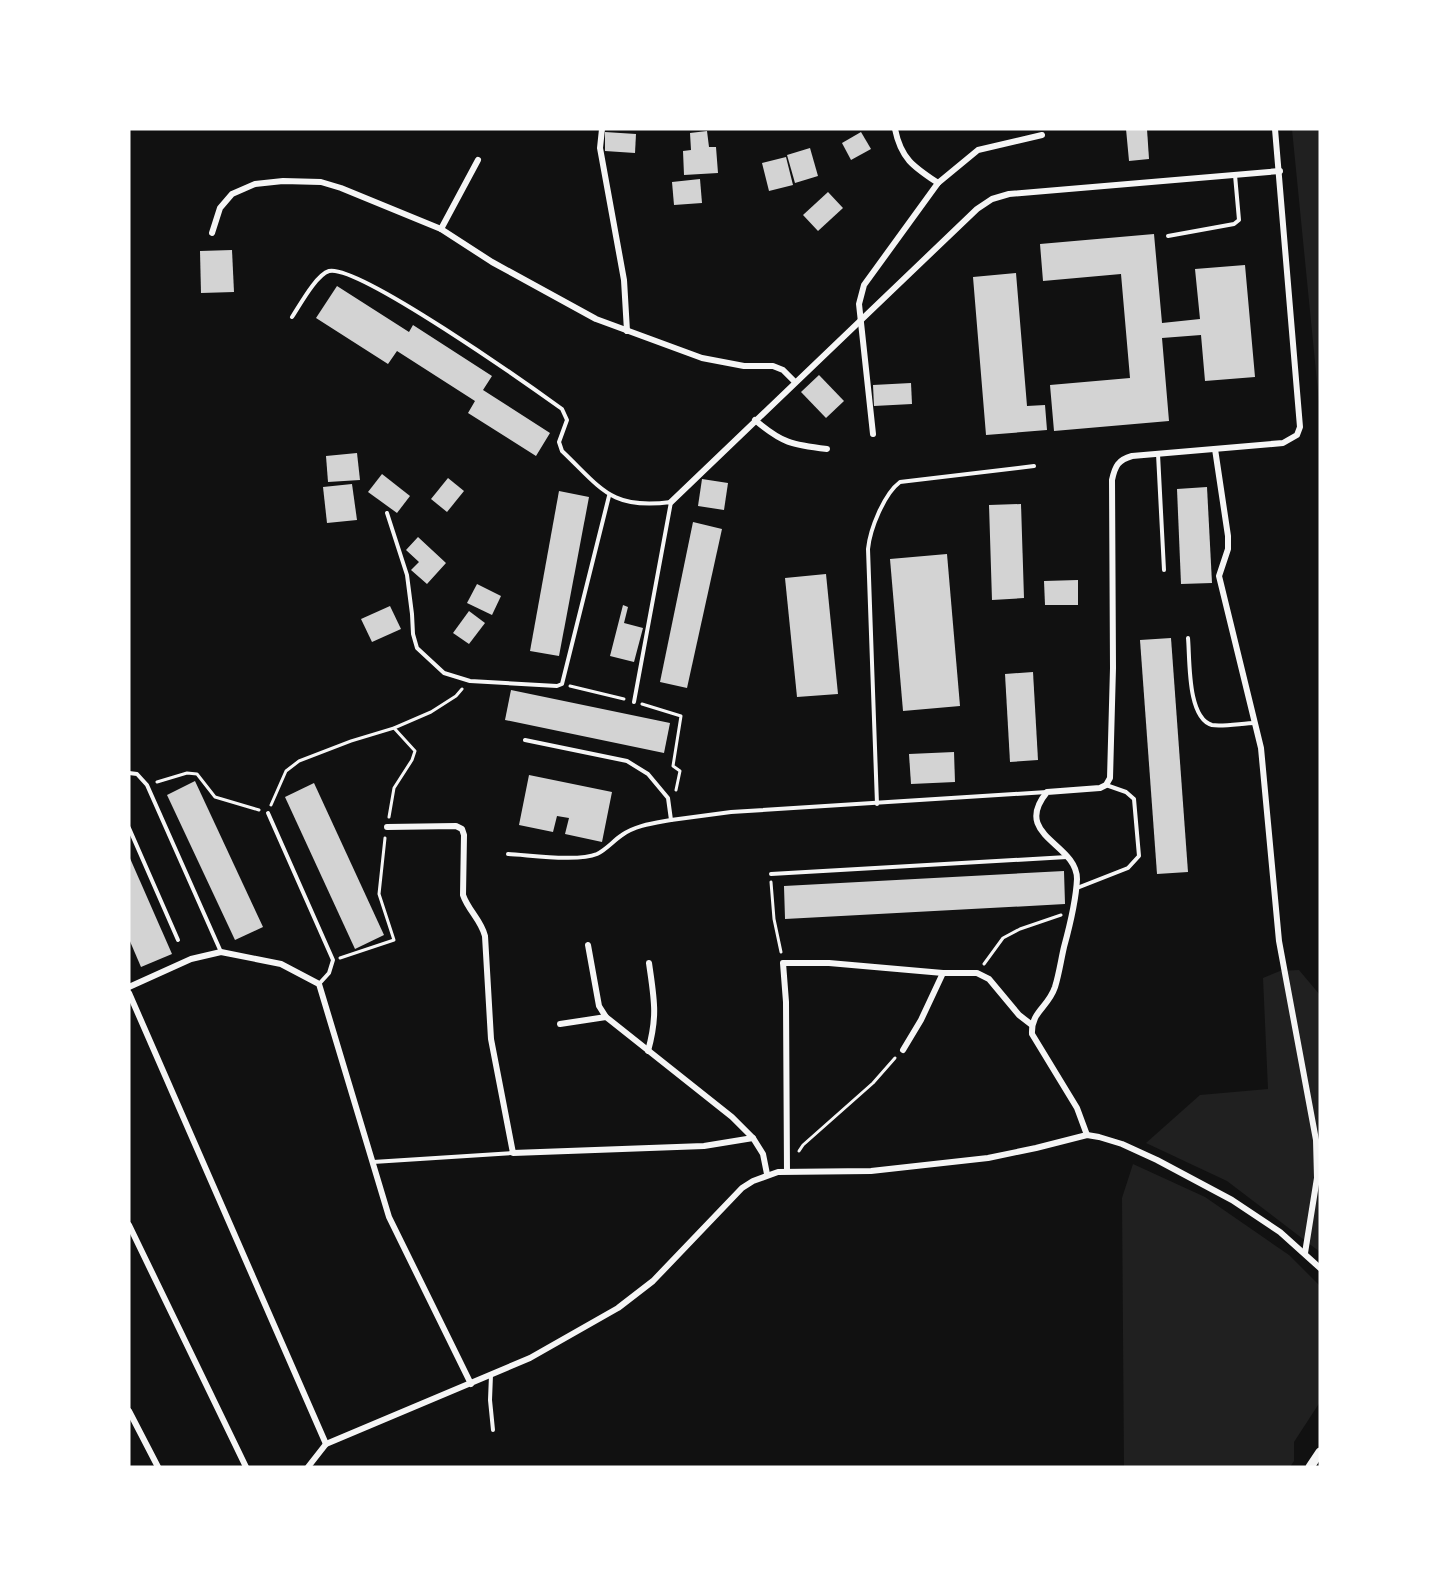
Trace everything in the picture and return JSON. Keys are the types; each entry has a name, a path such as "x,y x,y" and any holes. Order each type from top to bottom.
{"main road":[{"path":"1310,1467 1320,1452"}],"street":[{"path":"602,129 600,148 624,280 627,331"},
{"path":"896,129 898,142 912,165 938,183"},
{"path":"1087,1135 1077,1108 1032,1034 1035,1016 1050,999 1055,987 1076,888 1075,870 1068,857 1042,832 1036,818 1036,811 1039,801 1047,792 1091,790 1106,785 1110,778 1113,668 1112,480 1118,462 1124,458 1158,454 1283,443 1297,435 1300,427 1275,129"},
{"path":"873,434 858,304 864,285 938,183 978,150 1042,135"},
{"path":"441,229 478,160"},
{"path":"671,502 977,208 992,199 1009,194 1280,171"},
{"path":"212,233 220,208 232,194 255,184 283,181 321,182 441,229 492,262 596,319 702,358 744,366 773,366 783,370 795,381"},
{"path":"755,420 775,436 794,445 827,449"},
{"path":"1215,449 1228,536 1228,549 1219,576 1261,748 1279,941 1316,1140 1317,1178 1305,1253"},
{"path":"387,827 456,826 462,829 464,835 463,895 465,902 483,928 485,936 491,1039 513,1153 704,1146 753,1138"},
{"path":"588,945 598,1006 606,1017 732,1117 753,1138 764,1154 767,1174"},
{"path":"129,987 191,959 221,952 281,964 319,984 389,1217 471,1384"},
{"path":"648,1051 655,1028 655,1007 649,963"},
{"path":"786,1171 786,1002 783,963 829,963 943,973 977,973 989,979 1019,1015 1032,1025"},
{"path":"903,1050 921,1020 943,973"},
{"path":"129,993 326,1444"},
{"path":"560,1024 606,1017"},
{"path":"308,1467 326,1444 530,1358 618,1308 653,1281 742,1188 767,1174 786,1171 852,1173 988,1158 1087,1135 1122,1144 1212,1188 1280,1232 1320,1268"},
{"path":"129,1225 246,1467"},
{"path":"129,1411 158,1467"}],"lane":[{"path":"1168,236 1234,224 1239,220 1235,175"},
{"path":"292,317 320,276 335,271 409,306 562,409 567,420 559,442 562,451 609,496 632,504 648,505 671,502 634,702"},
{"path":"1158,454 1164,570"},
{"path":"877,804 868,549 869,536 890,489 900,482 1034,466"},
{"path":"387,513 407,576 412,634 417,648 444,673 470,681 548,686 562,684 609,496"},
{"path":"1188,638 1194,703 1200,717 1212,725 1255,723"},
{"path":"525,740 627,760 648,774 668,798 671,820"},
{"path":"129,773 137,774 147,785 221,952"},
{"path":"1076,888 1128,868 1139,856 1134,799 1126,792 1106,785"},
{"path":"508,854 579,858 595,855 611,846 620,836 633,828 730,812 1047,792"},
{"path":"268,813 333,960 329,973 319,984"},
{"path":"129,828 178,940"},
{"path":"771,874 1068,857"},
{"path":"373,1162 513,1153"},
{"path":"491,1375 490,1400 494,1430"}],"path":[{"path":"147,785 187,772 197,774 215,797 268,813 286,771 299,761 351,741 394,728 431,712 456,696 470,681"},
{"path":"333,960 394,940 379,894 381,863 393,788 412,760 415,751 394,728"},
{"path":"668,798 675,792 680,771 673,766 677,747"},
{"path":"771,874 774,919 783,963"},
{"path":"977,973 1003,938 1037,922 1072,912"},
{"path":"786,1171 803,1145 873,1083 903,1050"}],"shaded area":[{"path":"1292,129 1320,129 1320,412"},
{"path":"1299,970 1320,995 1320,1252 1227,1181 1146,1143 1200,1095 1268,1089 1263,978 1280,971"},
{"path":"1133,1164 1205,1197 1289,1255 1320,1286 1320,1402 1294,1442 1294,1461 1290,1467 1124,1467 1122,1198"}],"building":[{"path":"1126,129 1147,129 1149,159 1129,161"},
{"path":"707,131 709,147 716,147 718,173 684,175 683,151 691,150 690,133"},
{"path":"605,132 636,134 635,153 605,151"},
{"path":"861,132 871,149 851,160 842,143"},
{"path":"810,148 818,176 795,183 787,155"},
{"path":"786,157 793,185 769,191 762,163"},
{"path":"700,179 702,203 674,205 672,182"},
{"path":"828,192 843,208 818,231 803,215"},
{"path":"1154,234 1162,323 1200,319 1195,269 1245,265 1255,377 1205,381 1201,335 1162,338 1169,421 1054,431 1050,385 1130,378 1121,274 1043,281 1040,244"},
{"path":"232,250 234,292 201,293 200,251"},
{"path":"1016,273 1027,406 1045,405 1047,430 986,435 973,277"},
{"path":"337,286 409,332 413,325 492,376 483,390 550,433 536,456 468,413 475,401 397,351 388,364 316,318"},
{"path":"819,375 844,401 826,418 801,392"},
{"path":"911,383 912,404 874,406 873,385"},
{"path":"357,453 360,480 328,482 326,456"},
{"path":"382,474 410,496 397,513 368,492"},
{"path":"448,478 464,491 447,512 431,499"},
{"path":"702,479 728,483 724,510 698,506"},
{"path":"352,484 357,520 327,523 323,487"},
{"path":"1207,487 1212,583 1181,584 1177,489"},
{"path":"559,491 589,497 559,656 530,651"},
{"path":"1021,504 1024,598 992,600 989,505"},
{"path":"693,522 722,529 687,688 660,682"},
{"path":"418,537 446,563 427,584 411,570 419,562 406,550"},
{"path":"947,554 960,706 903,711 890,559"},
{"path":"826,574 838,694 797,697 785,578"},
{"path":"1078,580 1078,605 1045,605 1044,581"},
{"path":"477,584 501,596 492,615 467,603"},
{"path":"623,605 628,607 624,623 643,628 634,662 610,656"},
{"path":"390,606 401,629 372,642 361,619"},
{"path":"469,611 485,623 469,644 453,633"},
{"path":"1171,638 1188,872 1157,874 1140,640"},
{"path":"1033,672 1038,760 1010,762 1005,674"},
{"path":"511,690 670,723 664,753 505,720"},
{"path":"954,752 955,782 911,784 909,754"},
{"path":"529,775 612,792 602,842 565,834 569,818 557,816 553,832 519,825"},
{"path":"195,781 263,927 235,940 167,795"},
{"path":"314,783 384,935 355,949 285,797"},
{"path":"129,856 172,954 141,967 129,939"},
{"path":"1064,871 1065,904 785,919 784,886"}]}
